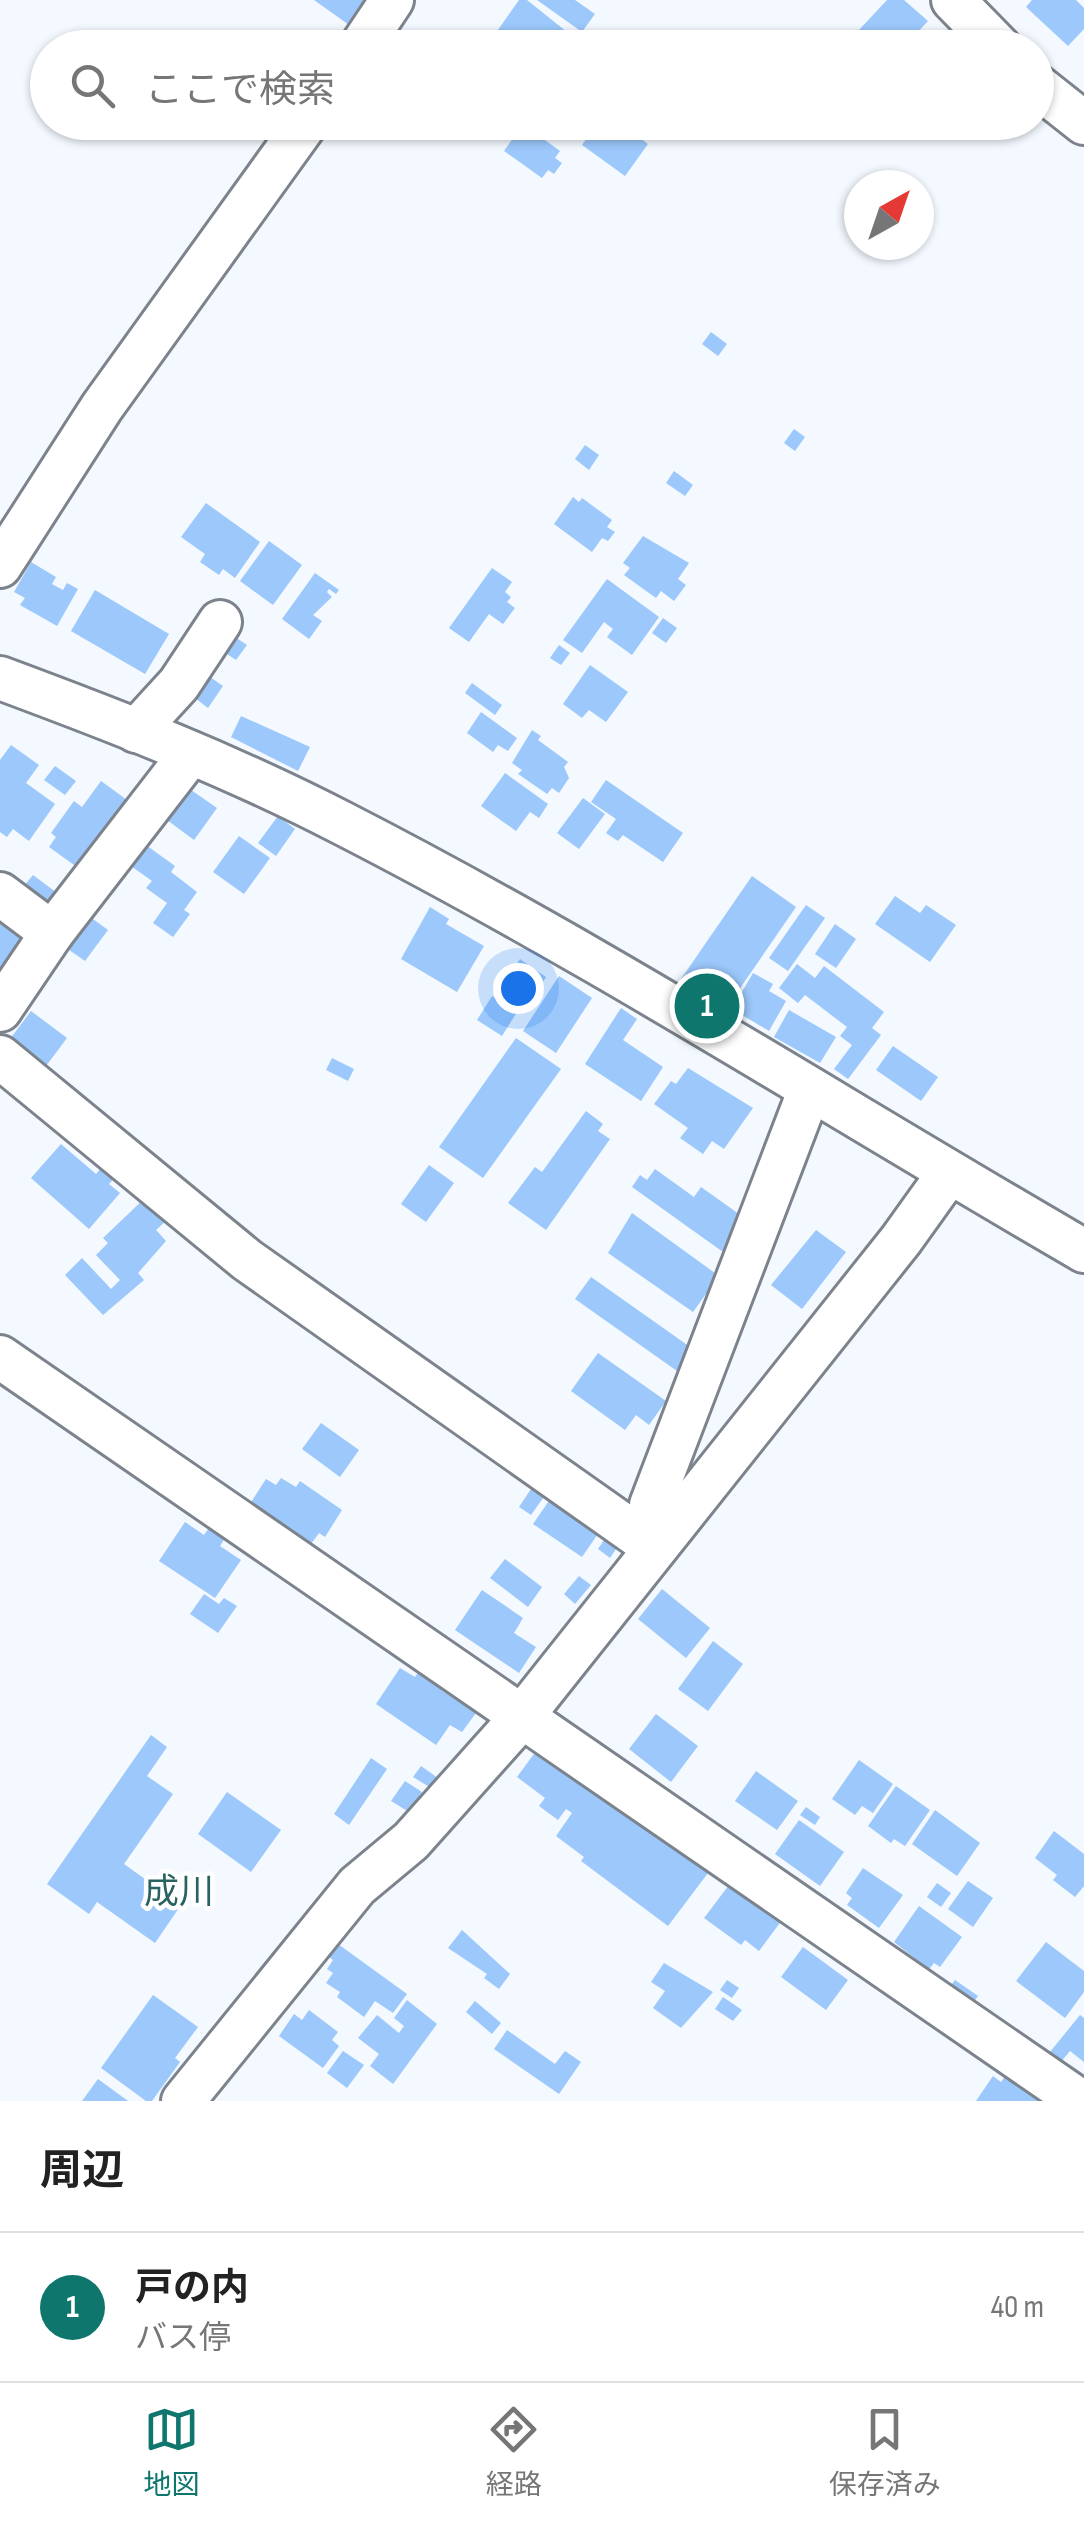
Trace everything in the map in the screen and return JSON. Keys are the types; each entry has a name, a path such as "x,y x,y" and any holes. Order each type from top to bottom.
{"street":[{"path":"372,30 392,0"},
{"path":"953,0 982,30"},
{"path":"1054,99 1084,123"},
{"path":"0,566 102,407 294,140"},
{"path":"136,730 179,684 220,622"},
{"path":"0,678 192,753 338,821 495,904 1084,1251"},
{"path":"0,1010 52,933 192,753"},
{"path":"0,894 52,933"},
{"path":"0,1057 247,1260 657,1543"},
{"path":"657,1543 651,1505 810,1090"},
{"path":"183,2101 357,1886 411,1841 520,1718 901,1240 949,1173"},
{"path":"0,1357 520,1718 1077,2088"}],"building":[{"path":"314,0 371,0 352,27"},
{"path":"519,0 527,0 564,30 498,30"},
{"path":"537,0 575,0 595,14 583,30"},
{"path":"887,0 904,0 928,21 920,30 859,30"},
{"path":"1032,0 1076,0 1084,8 1084,29 1068,46 1026,7"},
{"path":"512,140 545,140 560,151 555,158 562,163 554,174 548,170 542,178 504,151"},
{"path":"585,140 643,140 648,144 625,176 582,145"},
{"path":"711,332 727,344 718,356 702,344"},
{"path":"794,429 805,437 795,451 784,443"},
{"path":"585,445 599,455 589,470 575,459"},
{"path":"674,471 693,485 685,496 666,483"},
{"path":"573,497 579,502 582,498 612,520 607,527 615,532 608,541 602,538 592,552 554,524"},
{"path":"206,503 260,542 235,578 223,569 219,575 200,562 205,554 181,537"},
{"path":"643,536 689,563 678,579 686,585 674,601 661,591 656,598 624,575 630,568 623,563"},
{"path":"269,541 302,565 273,605 240,581"},
{"path":"31,562 56,577 52,584 63,590 67,583 78,589 57,626 20,605 25,598 14,592"},
{"path":"492,568 512,582 505,592 511,597 507,602 515,608 503,624 489,614 469,642 449,628"},
{"path":"315,573 339,590 336,594 329,589 327,592 332,597 313,615 322,621 309,639 282,619"},
{"path":"607,579 659,617 632,655 607,637 613,629 604,622 582,653 563,640"},
{"path":"95,590 169,634 145,674 71,631"},
{"path":"663,618 677,628 666,643 652,633"},
{"path":"226,631 247,645 236,660 215,646"},
{"path":"559,645 570,653 561,665 550,658"},
{"path":"206,665 214,671 210,677 223,686 208,708 195,698 189,706 181,700"},
{"path":"590,665 628,692 606,722 589,710 582,718 563,704"},
{"path":"472,683 502,705 495,715 465,693"},
{"path":"481,712 517,738 508,751 498,745 493,752 467,733"},
{"path":"241,716 310,747 298,771 231,737"},
{"path":"532,730 541,736 538,740 568,762 564,767 569,778 559,793 552,788 547,794 518,774 522,770 512,763"},
{"path":"11,745 39,765 26,783 55,804 29,841 13,829 7,837 0,832 0,760"},
{"path":"55,766 76,781 65,795 44,780"},
{"path":"505,773 548,804 539,818 530,812 516,831 481,806"},
{"path":"606,780 683,833 663,862 623,835 618,841 606,833 616,819 591,802"},
{"path":"101,781 134,805 81,870 49,847 56,837 51,833 74,801 82,807"},
{"path":"181,783 217,808 194,840 159,814"},
{"path":"583,798 605,814 579,849 557,833"},
{"path":"278,816 295,829 276,856 258,843"},
{"path":"239,836 270,858 244,894 213,872"},
{"path":"139,840 175,866 171,872 197,892 184,910 190,914 173,937 153,923 167,903 146,888 152,881 124,861"},
{"path":"33,875 65,899 56,911 23,887"},
{"path":"752,876 796,907 725,1010 681,979"},
{"path":"895,896 920,913 926,905 956,925 930,962 875,924"},
{"path":"806,905 825,918 788,971 769,958"},
{"path":"430,907 449,919 446,924 484,946 457,992 401,959"},
{"path":"0,910 41,936 11,979 0,971"},
{"path":"82,911 108,930 85,961 59,943"},
{"path":"835,924 856,939 836,968 815,954"},
{"path":"520,959 546,977 523,1013 496,995"},
{"path":"797,964 815,978 824,966 884,1012 872,1028 881,1035 848,1079 834,1069 852,1045 840,1036 847,1027 805,995 798,1003 779,988"},
{"path":"753,973 773,984 769,991 786,1001 769,1031 732,1009"},
{"path":"559,976 592,998 556,1053 523,1031"},
{"path":"492,996 517,1012 502,1036 477,1020"},
{"path":"621,1008 637,1019 623,1040 663,1067 641,1101 585,1064"},
{"path":"789,1010 836,1037 820,1063 774,1037"},
{"path":"31,1011 67,1038 46,1066 10,1039"},
{"path":"516,1038 561,1069 483,1178 439,1147"},
{"path":"893,1046 938,1077 921,1101 876,1070"},
{"path":"332,1058 354,1069 348,1081 326,1070"},
{"path":"688,1068 753,1108 724,1149 712,1141 703,1154 680,1138 688,1128 654,1104 671,1081 676,1084"},
{"path":"586,1111 603,1124 598,1131 610,1139 546,1230 508,1203 535,1167 542,1172"},
{"path":"61,1144 96,1174 106,1162 119,1173 109,1184 120,1193 89,1229 31,1178"},
{"path":"429,1165 454,1183 426,1222 401,1204"},
{"path":"655,1169 694,1197 701,1187 746,1219 723,1252 632,1187 640,1175 647,1180"},
{"path":"146,1197 167,1220 156,1230 166,1241 138,1273 144,1280 103,1315 65,1275 82,1258 111,1289 120,1280 96,1255 108,1243 103,1238"},
{"path":"632,1213 719,1276 693,1312 608,1253"},
{"path":"816,1230 846,1252 802,1309 771,1285"},
{"path":"591,1277 693,1349 677,1371 575,1299"},
{"path":"598,1353 666,1401 649,1425 636,1415 625,1430 571,1391"},
{"path":"321,1423 359,1450 340,1477 302,1449"},
{"path":"281,1478 296,1487 300,1481 342,1510 325,1537 319,1533 311,1544 267,1515 263,1521 246,1510 266,1479 276,1485"},
{"path":"535,1483 548,1491 531,1515 519,1507"},
{"path":"553,1495 602,1528 582,1557 533,1524"},
{"path":"185,1522 204,1535 211,1525 227,1535 220,1546 241,1560 215,1598 159,1561"},
{"path":"608,1534 620,1543 610,1558 598,1549"},
{"path":"505,1559 542,1587 528,1607 490,1578"},
{"path":"579,1576 591,1585 575,1604 564,1594"},
{"path":"662,1589 710,1628 686,1658 638,1619"},
{"path":"482,1590 523,1618 514,1633 536,1647 519,1673 455,1630"},
{"path":"204,1594 219,1604 224,1598 237,1606 218,1633 190,1614"},
{"path":"713,1641 743,1664 708,1711 678,1689"},
{"path":"422,1667 446,1683 441,1690 476,1713 462,1732 450,1725 436,1745 376,1704 400,1668 415,1677"},
{"path":"656,1714 698,1746 671,1782 629,1749"},
{"path":"151,1735 167,1747 147,1776 173,1794 124,1864 181,1905 155,1943 97,1902 89,1914 47,1884"},
{"path":"539,1747 708,1873 668,1926 581,1861 584,1857 556,1836 572,1813 566,1809 558,1820 539,1806 545,1798 517,1777"},
{"path":"371,1758 387,1769 349,1825 334,1814"},
{"path":"859,1760 893,1784 873,1813 862,1806 855,1815 832,1799"},
{"path":"421,1766 438,1778 431,1788 413,1777"},
{"path":"756,1771 798,1801 777,1830 735,1801"},
{"path":"405,1781 422,1792 409,1812 391,1801"},
{"path":"896,1786 930,1810 905,1846 894,1839 891,1843 868,1826"},
{"path":"227,1792 281,1830 251,1872 198,1834"},
{"path":"806,1807 820,1817 815,1825 800,1815"},
{"path":"935,1810 980,1843 957,1876 912,1844"},
{"path":"799,1820 844,1852 820,1886 775,1854"},
{"path":"1054,1831 1084,1854 1084,1886 1075,1897 1053,1880 1057,1875 1035,1858"},
{"path":"863,1868 903,1895 879,1928 847,1905 852,1898 846,1893"},
{"path":"968,1881 993,1898 973,1927 948,1909"},
{"path":"937,1883 951,1893 941,1907 927,1897"},
{"path":"729,1885 785,1916 759,1951 745,1940 741,1945 704,1918"},
{"path":"919,1906 962,1937 940,1967 934,1963 926,1973 913,1965 917,1960 894,1942"},
{"path":"462,1930 510,1974 499,1989 484,1978 487,1974 448,1948"},
{"path":"1046,1942 1084,1971 1084,1992 1065,2018 1016,1981"},
{"path":"338,1944 407,1994 393,2013 375,2001 364,2017 337,1997 340,1992 326,1983 333,1973 327,1969 333,1960 329,1957"},
{"path":"803,1947 848,1980 826,2010 781,1977"},
{"path":"664,1963 713,1992 681,2028 653,2008 665,1991 651,1982"},
{"path":"727,1980 739,1988 732,1998 720,1990"},
{"path":"955,1980 978,1996 968,2010 945,1993"},
{"path":"153,1995 198,2027 175,2058 180,2062 152,2101 146,2101 101,2068"},
{"path":"723,1997 742,2010 733,2021 715,2009"},
{"path":"407,2000 437,2024 393,2084 370,2066 379,2054 358,2038 377,2015 399,2033 404,2026 394,2018"},
{"path":"475,2001 501,2023 492,2034 466,2012"},
{"path":"309,2010 338,2032 332,2040 339,2046 323,2068 279,2036 294,2014 302,2020"},
{"path":"1080,2015 1084,2018 1084,2062 1070,2051 1060,2063 1041,2063"},
{"path":"507,2030 555,2064 565,2051 581,2062 559,2094 494,2049"},
{"path":"343,2051 364,2065 347,2088 327,2073"},
{"path":"1010,2069 1057,2101 976,2101 993,2076 1001,2082"},
{"path":"98,2079 128,2101 82,2101"}],"place":[{"name":"戸の内","path":"707,1006"}],"district":[{"name":"成川","path":"179,1891"}]}
